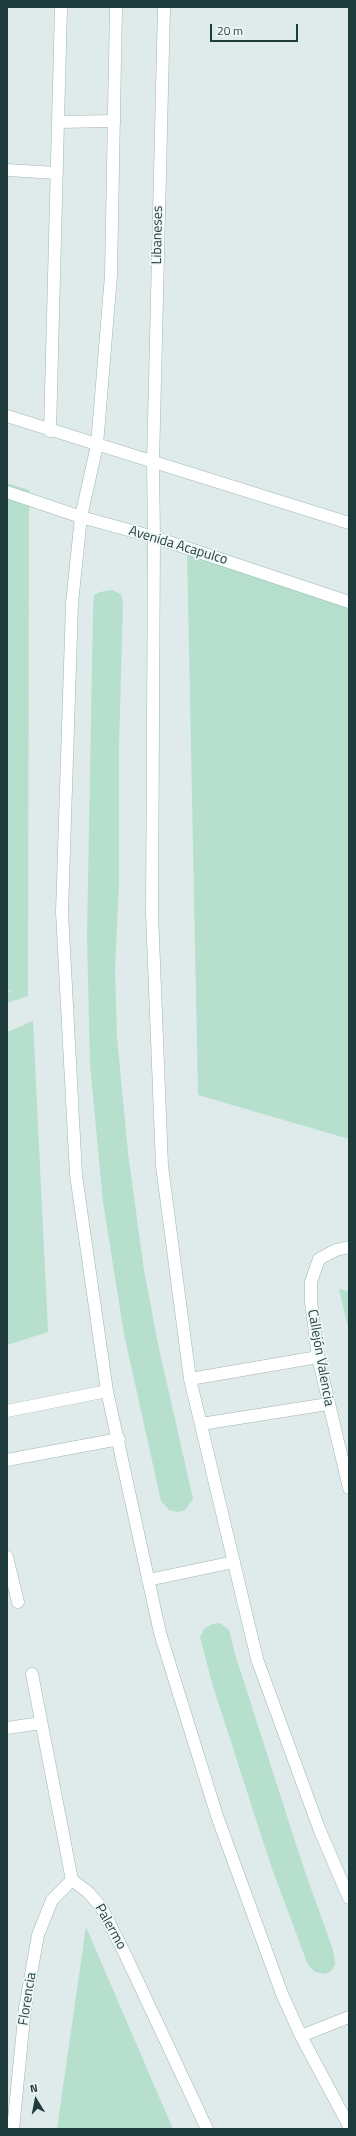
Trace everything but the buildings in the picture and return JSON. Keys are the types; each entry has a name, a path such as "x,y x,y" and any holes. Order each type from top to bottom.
{"street":[{"path":"50,431 61,7"},
{"path":"116,7 111,275 97,445 81,518 72,603 62,912 76,1174 107,1391 160,1632 217,1816 282,1994 301,2036 349,2126"},
{"name":"Libaneses","path":"164,7 153,463 152,913 162,1166 190,1379 257,1659 320,1831 349,1898"},
{"path":"58,122 114,121"},
{"path":"7,170 57,173"},
{"path":"7,416 50,431 349,523"},
{"name":"Avenida Acapulco","path":"7,492 81,518 154,537 349,602"},
{"name":"Callejón Valencia","path":"349,1247 336,1250 319,1260 314,1270 311,1282 311,1302 318,1357 349,1488"},
{"path":"190,1379 318,1357"},
{"path":"7,1411 107,1391"},
{"path":"201,1424 328,1404"},
{"path":"7,1460 119,1440"},
{"path":"7,1558 18,1602"},
{"path":"148,1580 234,1562"},
{"path":"32,1674 72,1880"},
{"path":"7,1728 41,1723"},
{"name":"Florencia","path":"13,2129 25,2008 38,1935 52,1900 72,1880"},
{"name":"Palermo","path":"72,1880 88,1892 101,1907 124,1952 206,2129"},
{"path":"301,2036 349,2017"}],"green space":[{"path":"7,483 29,490 28,996 7,1003 7,991 16,993 7,990"},
{"path":"187,549 349,606 349,1139 198,1095"},
{"path":"112,590 121,594 123,603 119,746 119,883 115,970 117,1037 128,1153 144,1270 158,1344 193,1499 185,1510 178,1512 169,1510 161,1501 124,1334 103,1202 90,1065 87,936 93,611 94,595 100,592"},
{"path":"33,1021 48,1332 7,1345 7,1032"},
{"path":"339,1289 349,1291 349,1332"},
{"path":"220,1623 229,1630 235,1654 303,1866 333,1950 335,1965 331,1971 325,1974 315,1972 308,1965 271,1866 212,1683 200,1637 204,1629 212,1624"},
{"path":"86,1927 173,2129 57,2129"}]}
